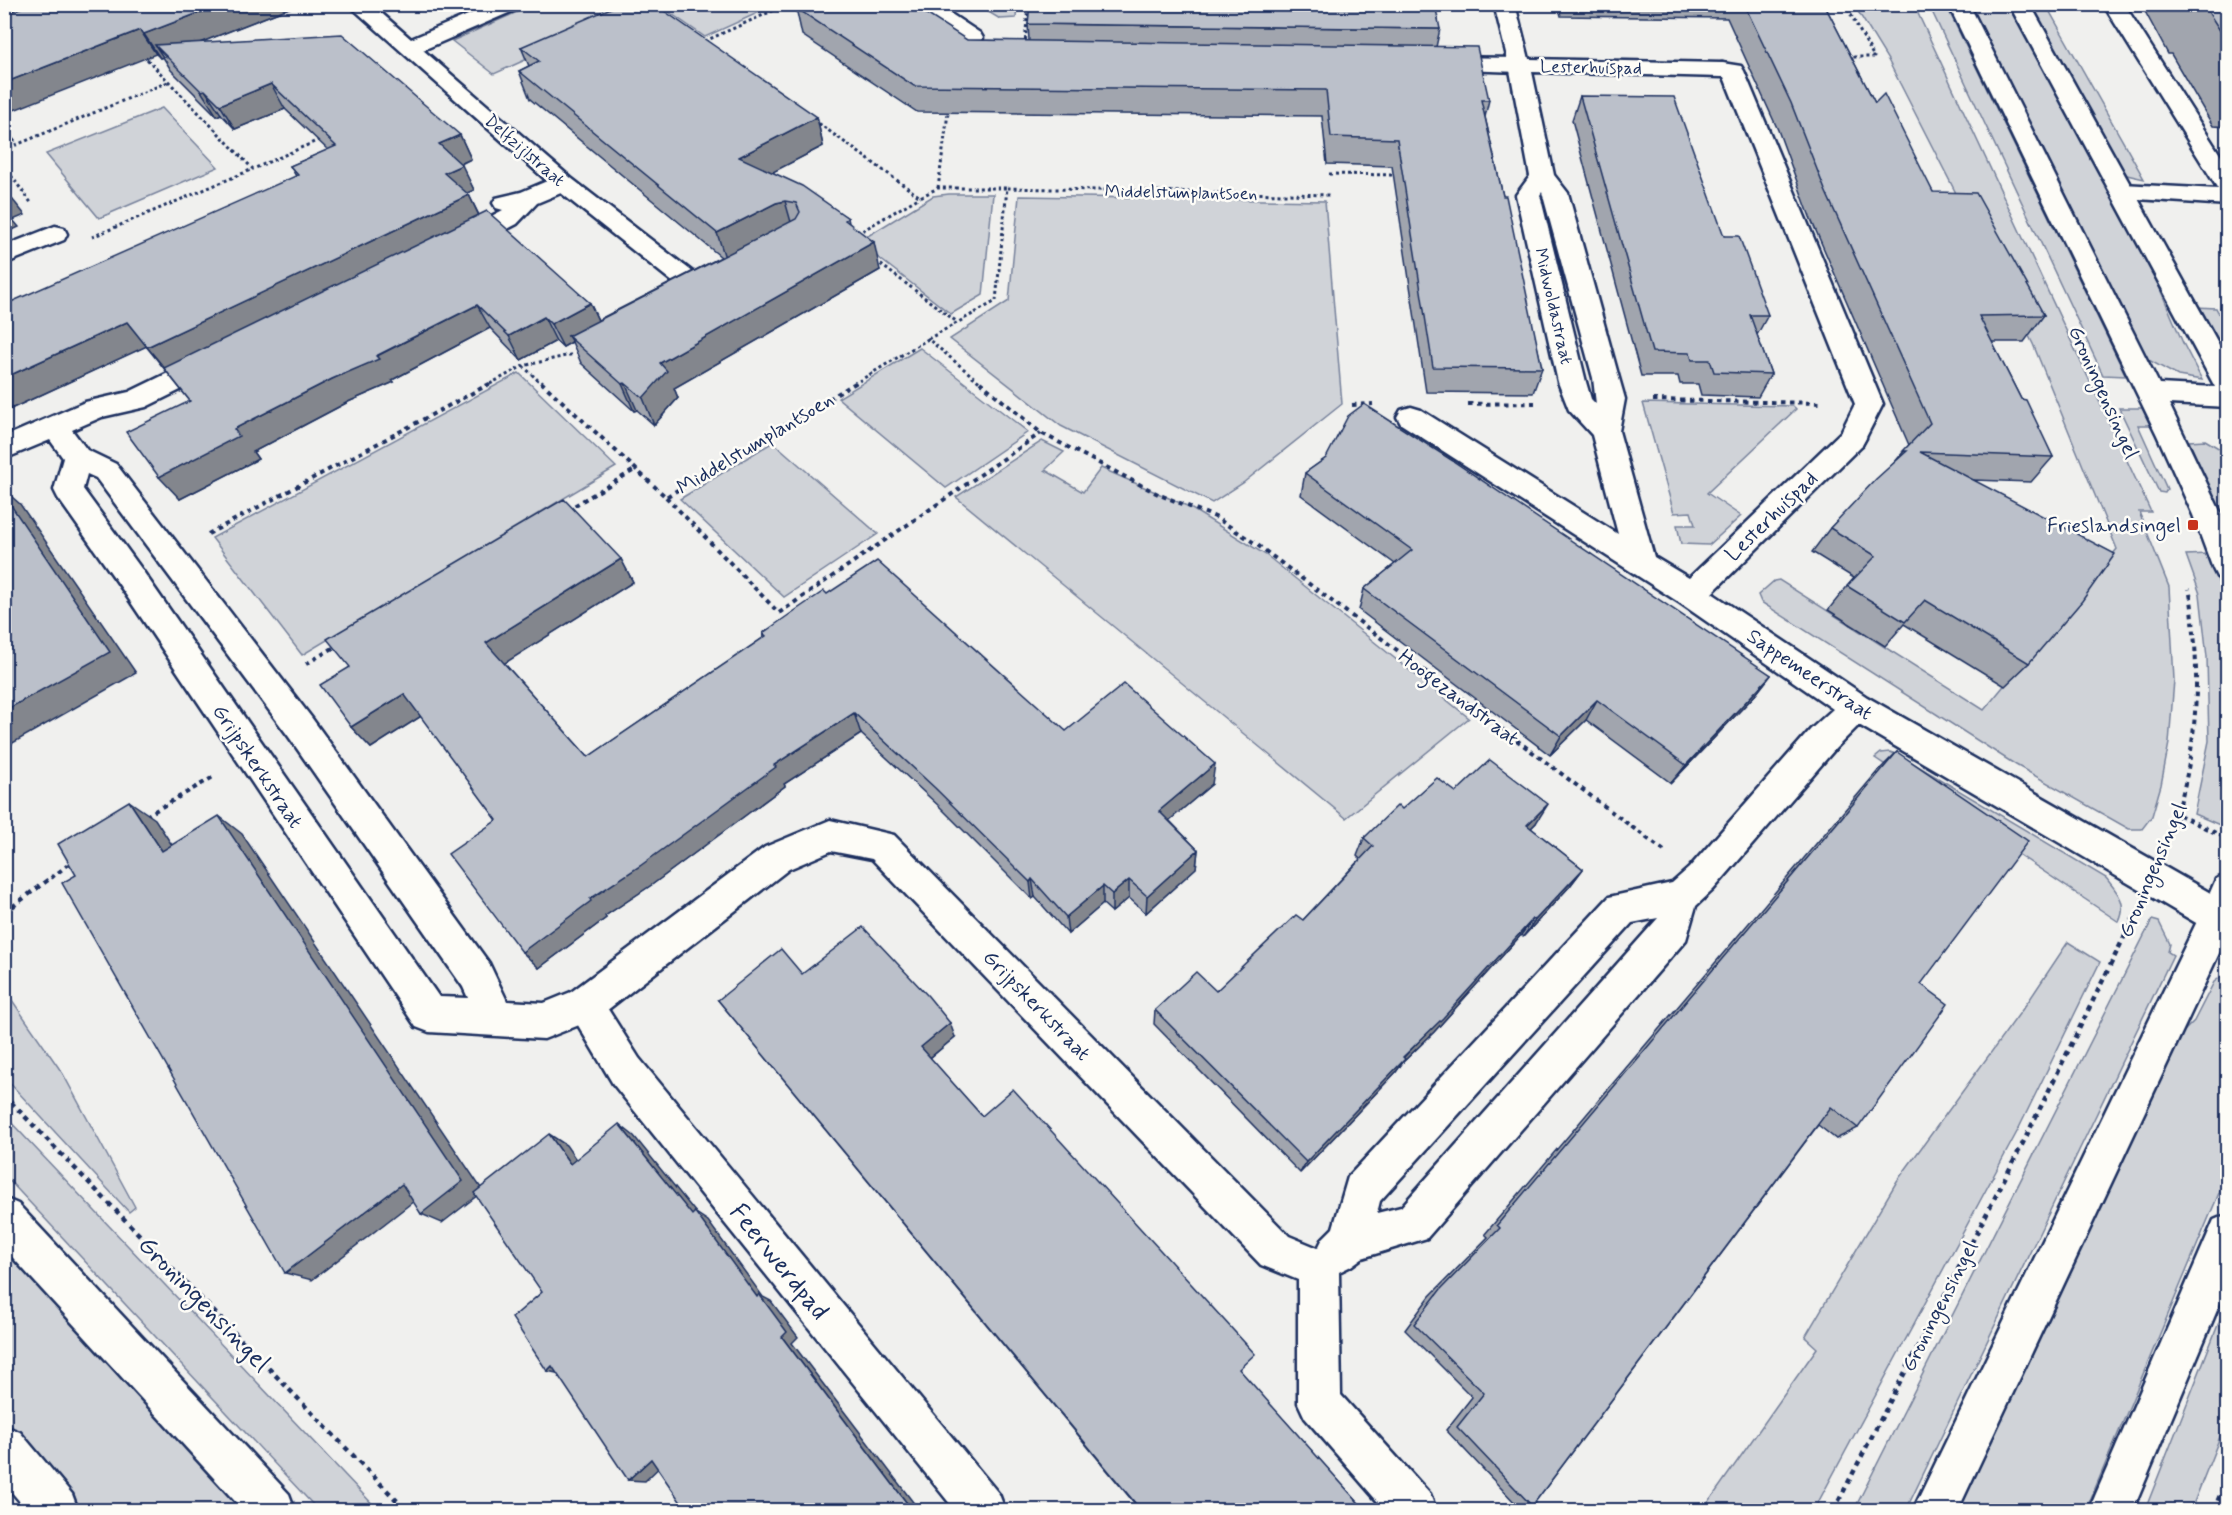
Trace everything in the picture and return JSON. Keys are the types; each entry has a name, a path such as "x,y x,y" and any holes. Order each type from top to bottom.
{"street":[{"name":"Delfzijlstraat","path":"358,4 563,183 698,288"},
{"path":"409,48 513,4"},
{"path":"921,4 995,53 1024,58"},
{"name":"Midwoldastraat","path":"1504,4 1520,65 1542,176 1527,195 1572,382 1579,402 1605,431 1641,563"},
{"name":"Groningensingel","path":"1958,4 2150,393 2208,515 2228,569"},
{"path":"2019,4 2228,386"},
{"path":"2113,4 2228,186"},
{"name":"Lesterhuispad","path":"1421,64 1728,70 1869,404 1851,438 1691,595"},
{"path":"436,243 508,219 528,198 563,183"},
{"path":"2122,191 2228,197"},
{"path":"4,256 55,234"},
{"path":"4,449 95,409 136,400 230,343"},
{"path":"2150,393 2228,397"},
{"name":"Sappemeerstraat","path":"1411,417 1691,595 1856,707 2154,878 2224,909"},
{"path":"55,427 77,457 106,471 269,686 476,975 496,1018"},
{"name":"Grijpskerkstraat","path":"77,457 68,490 129,575 429,1014 544,1021 584,1005 777,858 830,835 882,846 1275,1251 1318,1268"},
{"path":"1414,1510 1320,1403 1318,1268 1351,1240 1413,1224 1673,928 1691,888 1823,739 1856,707"},
{"path":"1351,1240 1362,1191 1622,909 1691,888"},
{"path":"1935,1510 2224,909"},
{"name":"Feerwerdpad","path":"584,1005 626,1071 983,1510"},
{"path":"4,1218 273,1510"},
{"path":"2111,1510 2228,1234"},
{"path":"4,1448 56,1510"}],"path":[{"path":"705,41 788,4"},
{"path":"1024,58 1028,4"},
{"path":"1840,57 1874,57 1845,4"},
{"path":"696,35 714,48"},
{"path":"136,48 253,169"},
{"path":"4,150 168,82"},
{"path":"938,188 948,113"},
{"path":"808,116 920,197"},
{"path":"4,165 55,234 75,245 329,136"},
{"path":"1329,174 1400,175"},
{"path":"859,240 860,232 938,188 1007,188"},
{"name":"Middelstumplantsoen","path":"523,366 666,497 928,339 996,301 1007,188 1330,195"},
{"path":"868,254 957,322"},
{"path":"666,497 779,613 1041,433 928,339"},
{"path":"170,555 523,366 574,354"},
{"name":"Hoogezandstraat","path":"1041,433 1161,495 1215,517 1256,544 1691,888"},
{"path":"564,511 636,469"},
{"name":"Groningensingel","path":"1834,1510 2024,1141 2154,878 2179,815 2194,747 2198,678 2190,591 2186,580"},
{"path":"269,686 340,644"},
{"path":"141,819 251,756"},
{"path":"2179,815 2228,839"},
{"path":"4,913 82,854"},
{"name":"Groningensingel","path":"4,1095 406,1510"},
{"path":"2214,1510 2228,1475"}],"shaded area":[{"path":"632,4 638,9 494,74 452,41 533,5"},
{"path":"659,5 775,5 705,37"},
{"path":"977,5 1017,5 1016,18 1000,19"},
{"path":"1854,5 1914,5 2151,512 2139,512 2169,587 2174,680 2169,743 2161,785 2152,816 2142,829 2129,829 2016,765 1761,602 1758,595 1774,581 1779,580 1984,710 2117,549 2033,344 1888,60"},
{"path":"1929,5 1946,5 2126,376 2103,375"},
{"path":"1966,5 2010,5 2154,275 2183,343 2202,380 2178,376 2145,358"},
{"path":"2029,5 2046,5 2144,179 2127,175 2121,171"},
{"path":"162,108 218,167 99,218 46,154"},
{"path":"993,194 983,295 951,314 866,248 866,237 933,196"},
{"path":"1019,196 1325,201 1342,404 1243,483 1212,503 1061,426 950,339 1009,301"},
{"path":"2196,307 2216,308 2227,329 2227,359"},
{"path":"920,348 1028,432 946,488 838,398"},
{"path":"519,373 616,467 302,655 212,538"},
{"path":"1643,403 1793,406 1796,409 1707,493 1741,516 1709,545 1681,544 1677,525 1695,525 1691,512 1674,513"},
{"path":"2119,408 2142,408 2150,425 2138,425 2167,489 2165,493 2159,492"},
{"path":"2205,440 2227,453 2227,528 2189,441"},
{"path":"1042,441 1064,452 1045,470 1083,492 1101,468 1187,506 1266,555 1469,718 1346,818 956,497"},
{"path":"773,442 878,534 784,597 680,499"},
{"path":"2209,554 2223,596 2227,617 2228,816 2225,826 2194,814 2209,741 2207,657 2200,594 2186,555"},
{"path":"1890,752 1901,756 2106,878 2118,894 2122,904 2122,915 2119,922 1875,758 1881,753"},
{"path":"2152,920 2159,922 2170,944 2168,952 2173,955 1906,1510 1854,1510"},
{"path":"2068,942 2100,962 2017,1132 1814,1510 1703,1510 1817,1348 1805,1337 1897,1181 2030,999"},
{"path":"2227,974 2227,1174 2086,1510 1957,1510 2179,1036 2194,1021 2214,982"},
{"path":"5,990 63,1074 135,1207 129,1212 5,1078"},
{"path":"5,1116 378,1510 318,1510 5,1176"},
{"path":"4,1244 244,1510 83,1510 5,1418"},
{"path":"2227,1302 2227,1419 2191,1510 2145,1510"}],"building":[{"path":"31,4 222,4 144,34 140,30 4,83 4,14"},
{"path":"620,4 654,4 817,117 739,157 802,186 848,218 845,220 874,242 660,363 667,371 643,398 625,383 622,384 568,336 796,219 800,212 796,203 785,201 776,203 717,233 519,71 539,61 521,47"},
{"path":"805,4 911,4 967,40 1477,47 1489,100 1481,100 1503,196 1506,196 1542,368 1433,367 1397,139 1331,137 1326,90 914,86 796,8"},
{"path":"1030,4 1435,4 1440,29 1028,24"},
{"path":"1744,4 1824,4 1875,103 1884,94 1933,192 1976,193 2044,315 1979,316 2021,399 2026,400 2053,457 1920,452 2115,554 2082,601 2029,663 1925,600 1905,622 1847,586 1876,556 1830,528 1876,479 1907,451 1903,451 1930,423 1825,190 1791,103"},
{"path":"2200,4 2228,4 2228,43 2205,7"},
{"path":"342,34 460,135 439,144 462,165 444,173 469,195 147,347 127,322 4,378 4,305 298,175 290,166 336,146 271,84 220,105 205,90 201,91 155,45"},
{"path":"1580,96 1674,97 1724,236 1739,236 1768,315 1750,315 1771,374 1714,372 1710,360 1692,360 1690,353 1652,352"},
{"path":"487,211 590,303 551,324 544,317 509,336 477,305 376,356 379,359 332,379 234,429 239,436 159,477 126,432 190,401 164,368"},
{"path":"1364,404 1453,461 1771,675 1686,765 1597,700 1561,736 1364,589 1412,550 1305,473 1326,458 1348,416"},
{"path":"4,495 110,652 4,711"},
{"path":"564,499 621,559 486,643 588,757 766,636 763,633 790,614 824,591 827,594 877,561 1066,731 1124,684 1215,764 1159,811 1198,850 1147,896 1129,880 1112,894 1103,886 1066,917 1032,879 1030,882 935,788 854,713 774,765 776,767 640,866 590,899 591,901 522,952 448,854 497,820 404,694 351,727 320,685 350,667 327,639"},
{"path":"1897,752 2028,841 1921,984 1948,1004 1858,1128 1831,1107 1532,1506 1457,1427 1484,1393 1414,1324 1441,1289 1500,1228 1497,1225"},
{"path":"1490,760 1548,804 1527,825 1583,869 1535,920 1533,919 1443,1018 1403,1057 1405,1059 1306,1162 1155,1010 1196,972 1216,991 1296,915 1303,920 1373,846 1364,838 1398,805 1402,809 1437,778 1456,792"},
{"path":"129,801 162,851 219,816 463,1181 421,1214 402,1184 285,1273 62,883 76,875 58,844"},
{"path":"863,927 928,996 950,1023 921,1047 982,1116 1013,1089 1255,1354 1239,1369 1365,1510 1141,1510 718,1000 781,949 802,974"},
{"path":"619,1124 692,1215 695,1212 757,1297 759,1294 787,1332 782,1337 912,1510 686,1510 651,1459 628,1480 552,1366 547,1371 512,1318 542,1292 474,1193 549,1134 570,1164"}],"place":[{"name":"Frieslandsingel","path":"2193,525"}]}
